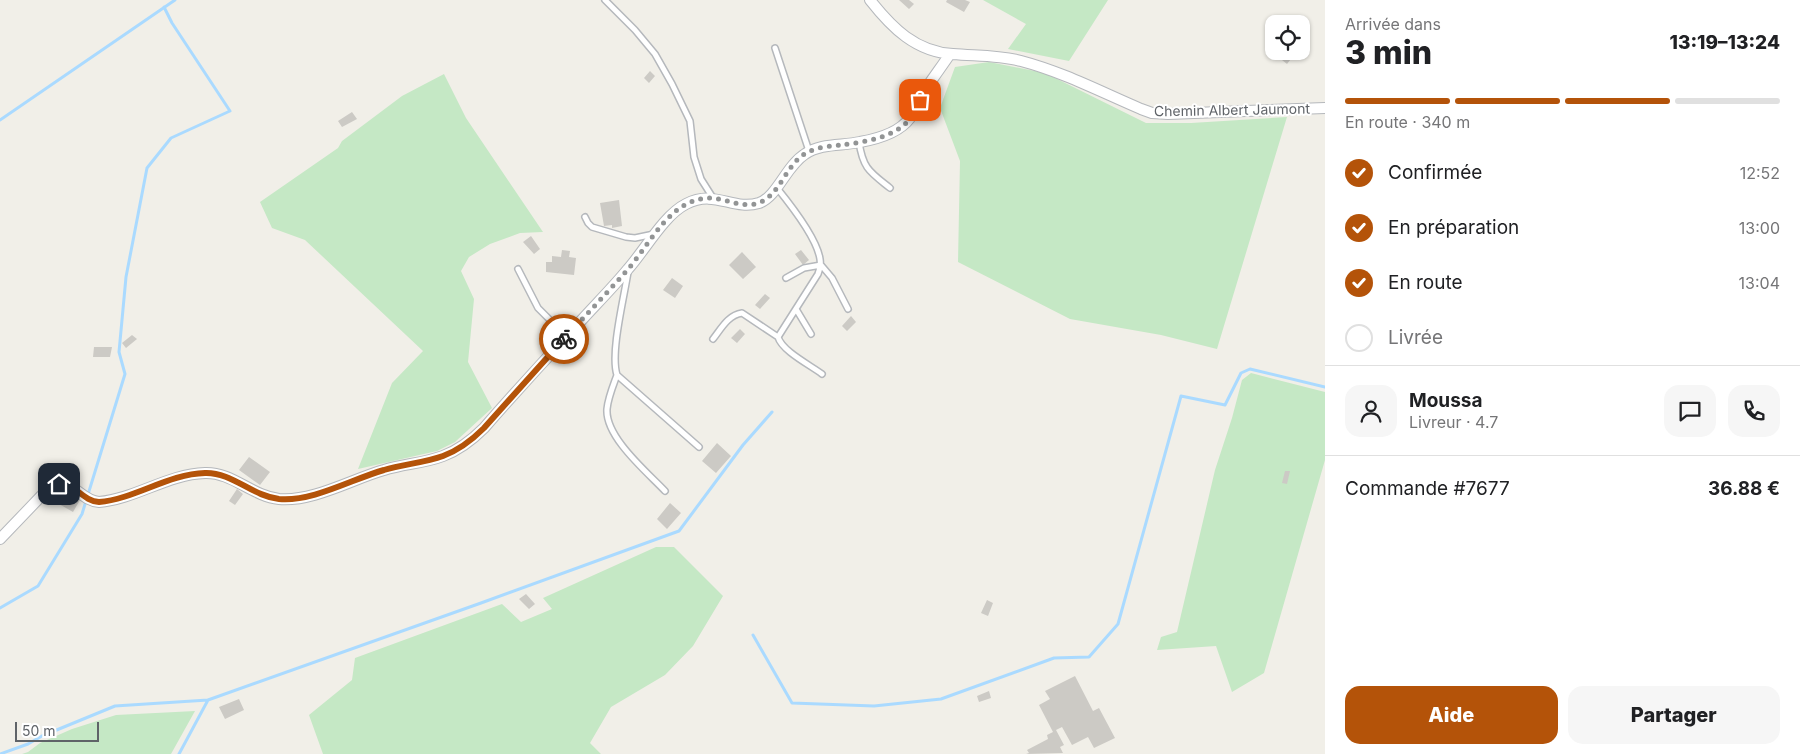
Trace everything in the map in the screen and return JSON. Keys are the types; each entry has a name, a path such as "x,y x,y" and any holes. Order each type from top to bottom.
{"street":[{"name":"Chemin Albert Jaumont","path":"870,0 892,26 904,36 930,50 950,54 992,56 1019,60 1062,74 1152,113 1325,108"},
{"path":"0,539 52,487 64,483 71,485 87,499 105,501 188,475 206,473 221,475 246,488 278,499 310,495 384,470 442,456 472,440 484,428 629,268 660,226 676,210 686,204 704,198 714,198 744,205 760,202 768,198 777,188 796,160 809,151 828,146 859,142 890,133 909,120 950,54"}],"lane":[{"path":"605,0 635,30 655,54 672,84 690,121 694,156 701,179 714,198"},
{"path":"775,48 809,151"},
{"path":"859,142 863,162 868,170 890,188"},
{"path":"777,188 816,245 821,265 832,278 848,309"},
{"path":"585,217 592,227 626,237 635,238 656,233"},
{"path":"786,278 804,268 821,265"},
{"path":"778,338 818,274 821,265"},
{"path":"629,268 615,354 617,376 606,412 610,426 619,442 665,491"},
{"path":"518,269 538,308 569,334"},
{"path":"796,309 810,334"},
{"path":"713,339 730,318 735,314 742,313 778,338 779,343 785,349 822,374"},
{"path":"617,376 699,447"}],"green space":[{"path":"983,0 1108,0 1069,61 1008,49 1026,24"},
{"path":"989,62 1045,73 1146,123 1191,123 1287,117 1217,349 1161,335 1070,319 958,262 960,161 940,108 955,67"},
{"path":"444,74 466,118 543,232 520,233 490,244 469,257 461,271 474,299 468,362 492,408 455,442 437,451 358,469 392,383 423,351 305,240 272,228 260,202 338,148 342,141 402,96"},
{"path":"1251,373 1325,392 1325,460 1264,673 1232,692 1216,646 1157,650 1161,637 1177,632 1215,470 1242,380"},
{"path":"656,547 674,547 723,596 693,646 665,675 611,707 590,743 601,754 323,754 309,715 352,680 355,658 502,604 521,622 552,609 543,598"},
{"path":"195,711 171,754 22,754 40,743 72,729 116,715"}],"building":[{"path":"899,0 909,0 914,4 909,9"},
{"path":"947,0 965,0 970,2 964,12 946,2"},
{"path":"1282,60 1290,60 1287,64"},
{"path":"650,71 655,76 649,83 644,78"},
{"path":"352,112 357,119 342,127 338,121"},
{"path":"619,200 622,226 612,228 612,225 604,226 600,203"},
{"path":"531,236 540,249 534,254 523,242"},
{"path":"562,250 570,251 569,257 576,258 574,275 546,272 546,262 552,262 552,256 561,257"},
{"path":"801,250 809,260 803,265 795,254"},
{"path":"742,252 756,267 743,279 729,265"},
{"path":"672,278 683,286 675,298 663,290"},
{"path":"765,294 770,298 760,309 755,305"},
{"path":"851,316 856,322 847,331 842,326"},
{"path":"740,329 745,334 737,343 731,338"},
{"path":"132,335 137,339 126,348 122,343"},
{"path":"94,347 112,347 110,357 93,357"},
{"path":"717,443 731,456 716,473 702,461"},
{"path":"249,457 270,472 260,485 239,470"},
{"path":"1285,471 1290,471 1287,484 1282,483"},
{"path":"68,489 76,493 74,496 80,500 73,512 59,504"},
{"path":"237,489 243,494 235,505 229,501"},
{"path":"670,503 681,513 667,529 657,519"},
{"path":"526,594 535,604 529,609 519,599"},
{"path":"987,600 993,603 988,616 981,613"},
{"path":"1075,676 1093,711 1099,708 1115,738 1094,748 1088,737 1072,745 1062,727 1056,730 1064,745 1060,747 1063,753 1026,754 1029,753 1027,750 1048,739 1047,735 1053,732 1039,705 1050,699 1045,691"},
{"path":"989,691 991,698 979,702 977,696"},
{"path":"239,699 244,710 225,719 219,707"}],"waterway":[{"path":"0,120 175,0"},
{"path":"0,608 38,586 82,514 125,374 119,352 126,277 147,168 171,138 230,111 172,23 164,7"},
{"path":"753,635 792,703 874,706 941,699 1054,658 1089,657 1118,624 1181,396 1225,405 1241,373 1250,369 1325,387"},
{"path":"179,754 208,700 679,531 743,445 772,412"},
{"path":"0,754 28,744 42,736 115,706 208,700"}],"way so far":[{"path":"564,339 629,268 660,226 676,210 686,204 704,198 714,198 744,205 760,202 768,198 777,188 796,160 809,151 878,138 890,133 909,120 920,100"}],"route":[{"path":"59,484 71,485 84,497 94,502 99,502 188,475 206,473 230,478 246,488 278,499 310,495 384,470 442,456 472,440 564,339"}]}
